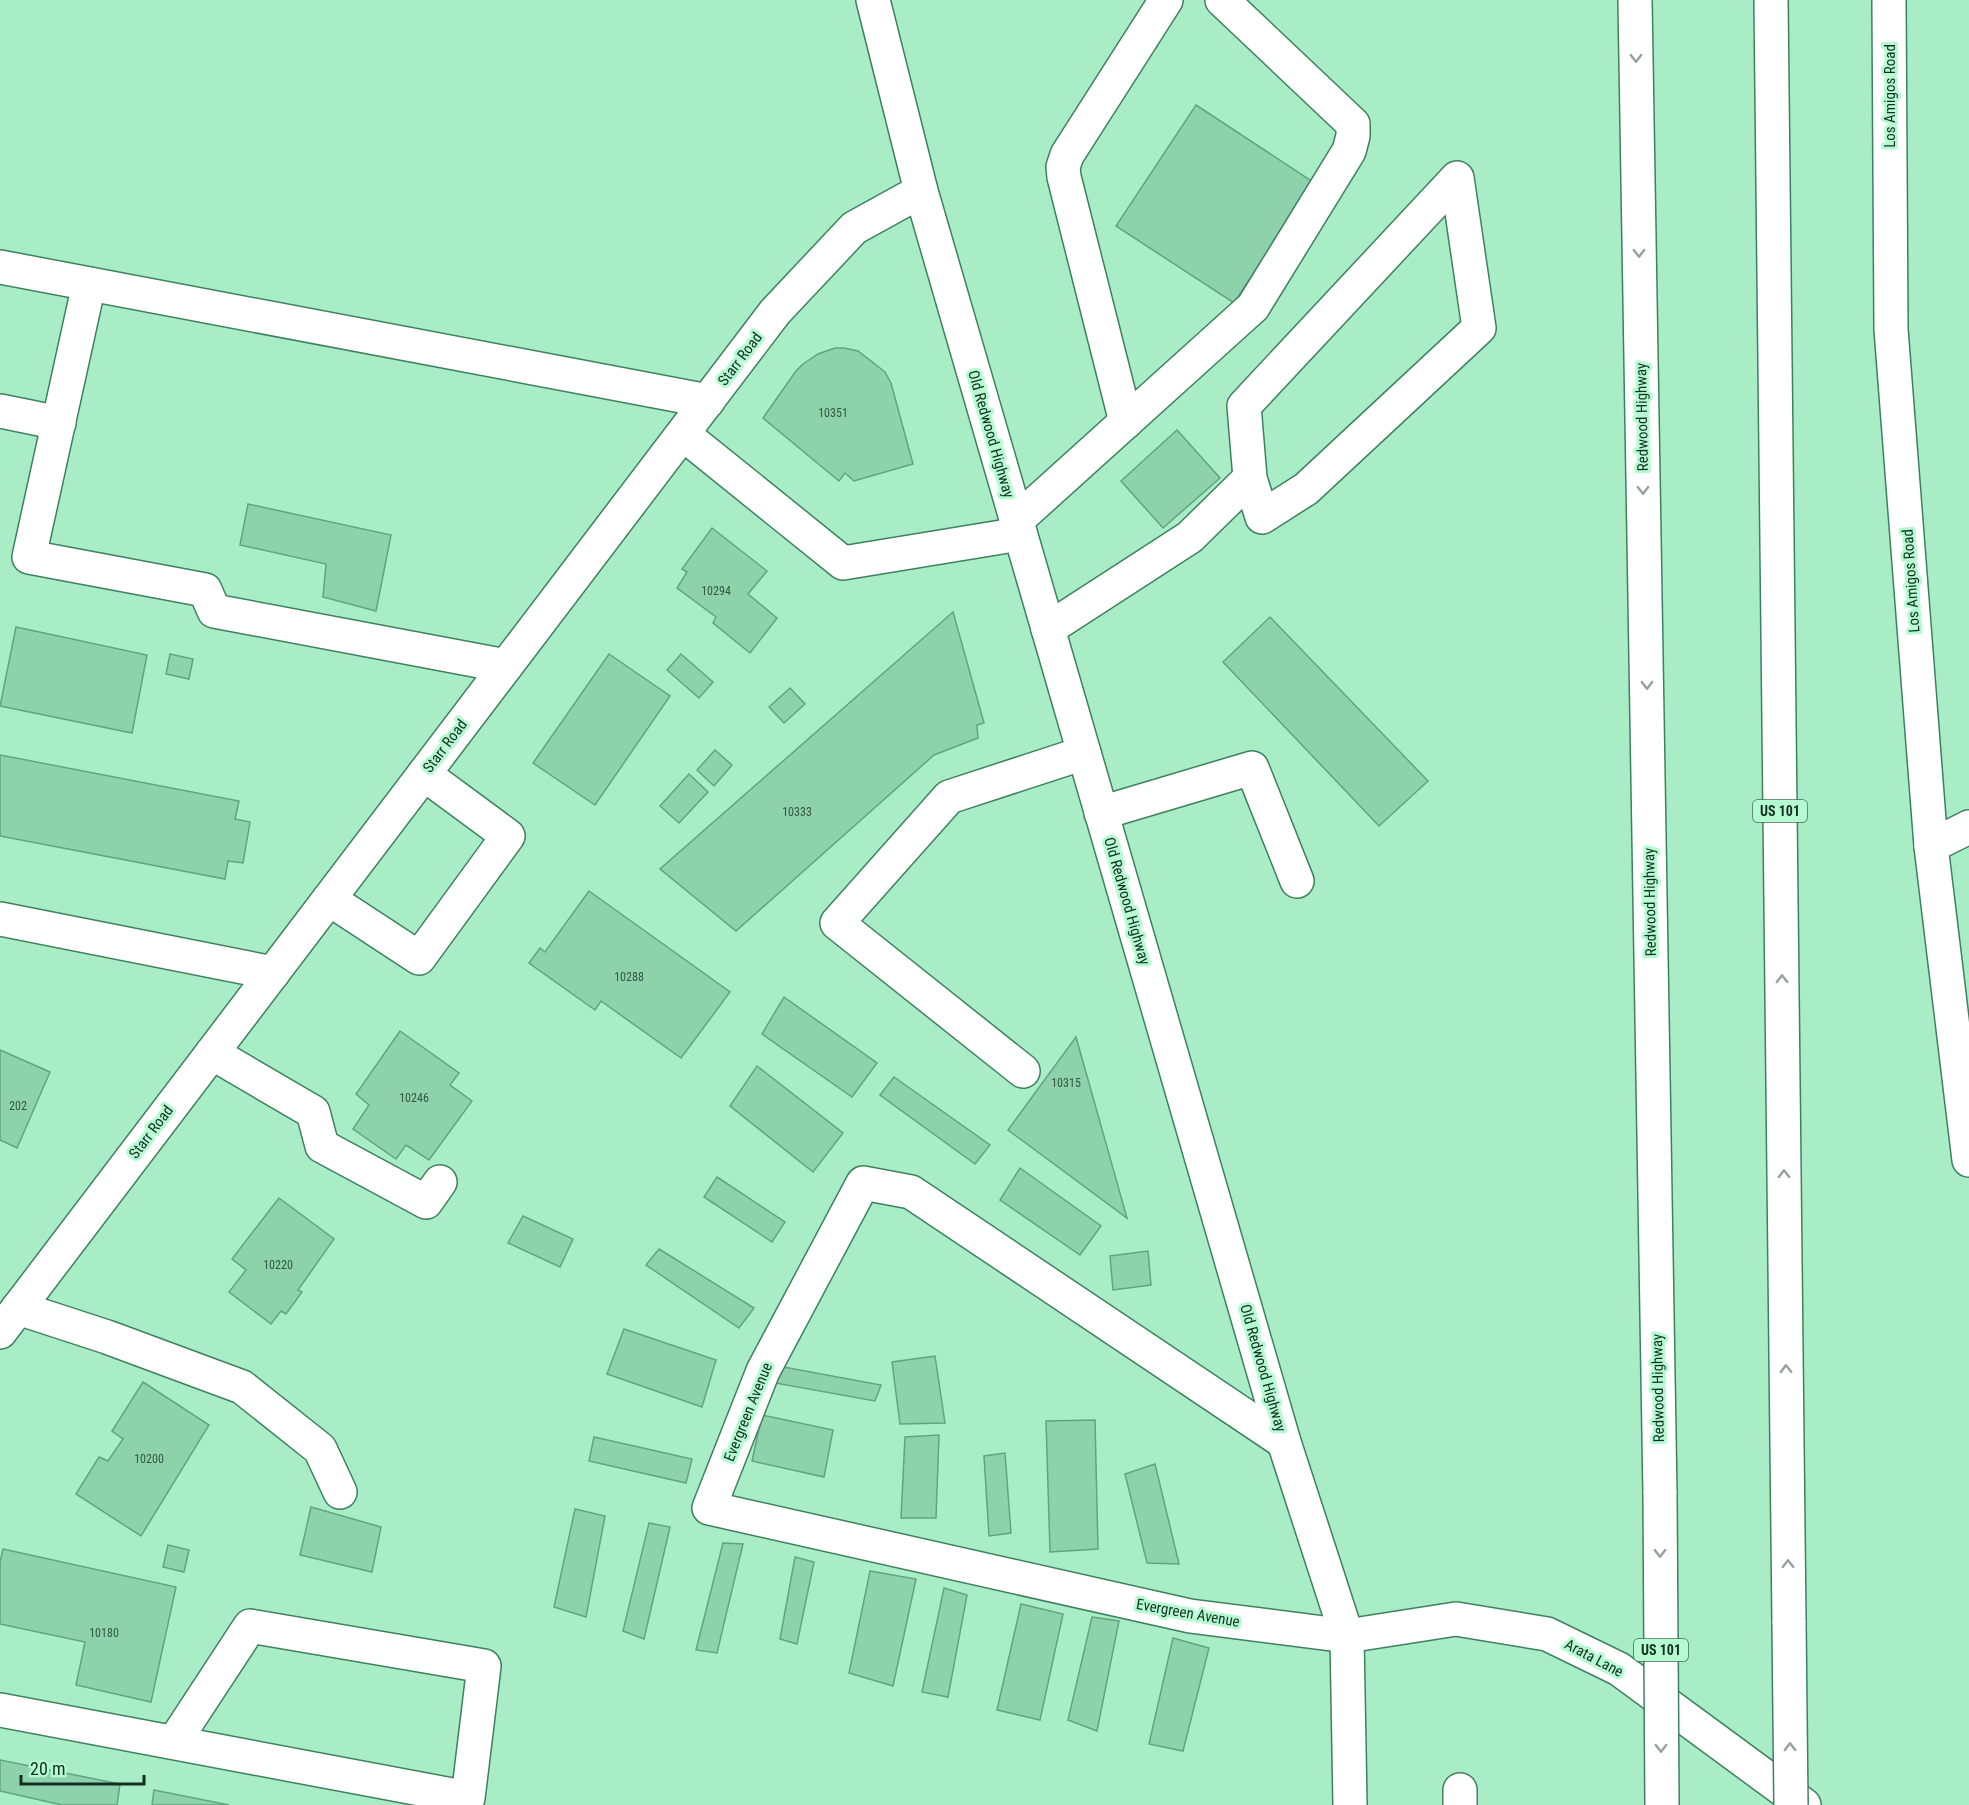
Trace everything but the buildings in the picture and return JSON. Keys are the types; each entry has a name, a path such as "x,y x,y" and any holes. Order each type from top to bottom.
{"main road":[{"name":"Old Redwood Highway","path":"873,0 921,191 1018,527 1284,1442 1347,1636 1350,1805"},
{"path":"1126,422 1063,167 1067,155 1166,0"},
{"path":"683,434 843,563 1018,527 1126,422 1253,307 1349,151 1353,124 1222,0"},
{"name":"Redwood Highway","path":"1635,0 1660,1494 1662,1805"},
{"name":"US 101","path":"1771,0 1791,1805"},
{"name":"Los Amigos Road","path":"1889,0 1891,328 1931,846 1969,1161"},
{"path":"1457,178 1479,328 1306,489 1262,517 1250,478 1244,406 1457,178"},
{"name":"Starr Road","path":"6,1319 212,1053 775,312 854,228 921,191"},
{"path":"0,267 708,400"},
{"path":"89,284 29,557 205,590 214,611 506,666"},
{"path":"0,411 59,423"},
{"path":"1048,629 1190,537 1250,478"},
{"path":"1023,1071 837,923 950,797 1084,753"},
{"path":"1101,813 1252,768 1297,881"},
{"path":"329,899 419,958 508,836 424,774"},
{"path":"1931,846 1969,827"},
{"path":"0,919 273,973"},
{"path":"212,1053 313,1112 322,1146 426,1202 440,1182"},
{"name":"Evergreen Avenue","path":"1284,1442 911,1192 863,1183 763,1371 709,1508 1190,1616 1347,1636"},
{"path":"6,1319 107,1337 242,1387 320,1449 340,1492"},
{"name":"Arata Lane","path":"1347,1636 1456,1619 1547,1634 1619,1669 1804,1805"},
{"path":"0,1710 468,1798 484,1666 250,1626 174,1742"}]}
